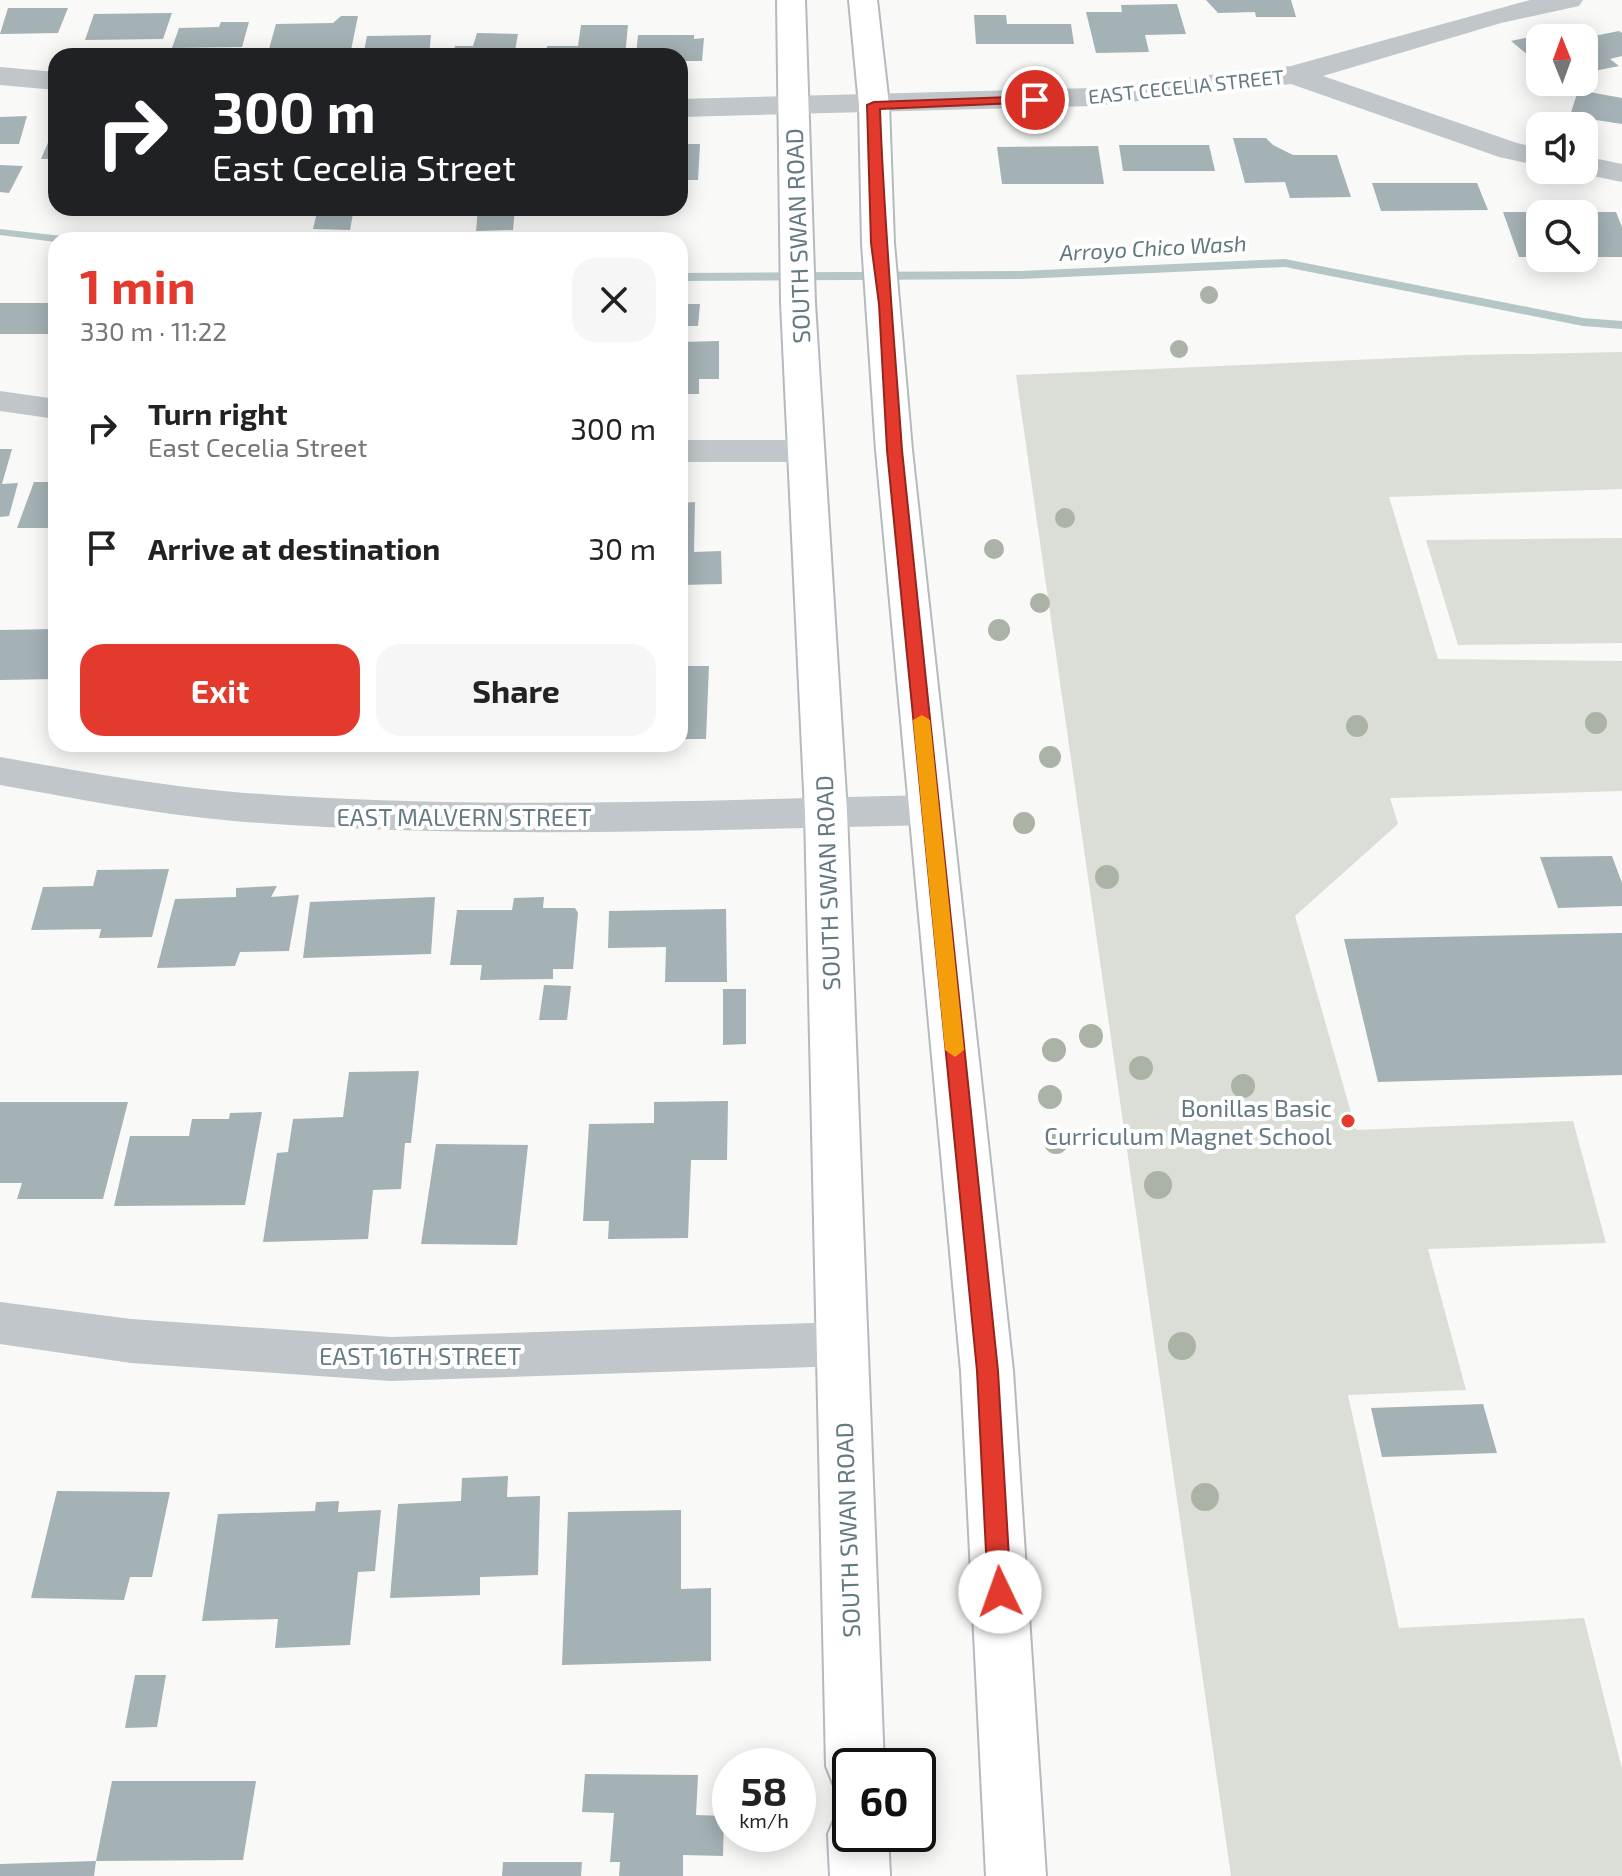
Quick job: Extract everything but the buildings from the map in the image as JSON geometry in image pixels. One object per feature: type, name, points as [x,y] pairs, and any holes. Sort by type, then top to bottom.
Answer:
[{"type":"main road","name":"SOUTH SWAN ROAD","points":[[791,0],[798,303],[826,812],[854,1748]]},
{"type":"main road","points":[[863,0],[874,105],[878,243],[894,450],[987,1371],[1016,1876]]},
{"type":"main road","points":[[859,1852],[860,1876]]},
{"type":"street","name":"EAST CECELIA STREET","points":[[688,108],[1094,97],[1293,75],[1495,16],[1569,0]]},
{"type":"street","points":[[1293,75],[1526,154]]},
{"type":"street","points":[[0,76],[48,80]]},
{"type":"street","points":[[1598,168],[1622,173]]},
{"type":"street","points":[[0,401],[48,408]]},
{"type":"street","points":[[688,451],[807,451]]},
{"type":"street","name":"EAST MALVERN STREET","points":[[0,771],[63,785],[160,799],[309,814],[480,819],[931,810]]},
{"type":"street","name":"EAST 16TH STREET","points":[[0,1323],[131,1341],[391,1359],[841,1344]]},
{"type":"shaded area","name":"Bonillas Basic Curriculum Magnet School","points":[[1622,352],[1622,489],[1389,497],[1438,659],[1622,661],[1622,791],[1390,798],[1398,824],[1295,916],[1356,1130],[1573,1121],[1606,1243],[1428,1249],[1466,1390],[1348,1395],[1399,1628],[1584,1618],[1622,1769],[1622,1876],[1231,1876],[1016,375],[1467,355]]},
{"type":"shaded area","points":[[1622,538],[1622,643],[1458,645],[1426,540]]},
{"type":"waterway","name":"Arroyo Chico Wash","points":[[0,232],[48,237]]},
{"type":"waterway","name":"Arroyo Chico Wash","points":[[688,277],[1021,275],[1285,263],[1583,322],[1622,325]]},
{"type":"slow traffic","points":[[922,720],[955,1050]]},
{"type":"place","name":"Bonillas Basic Curriculum Magnet School","points":[[1348,1121]]},
{"type":"route","points":[[1000,1592],[987,1371],[894,450],[878,243],[874,105],[1035,100]]}]
